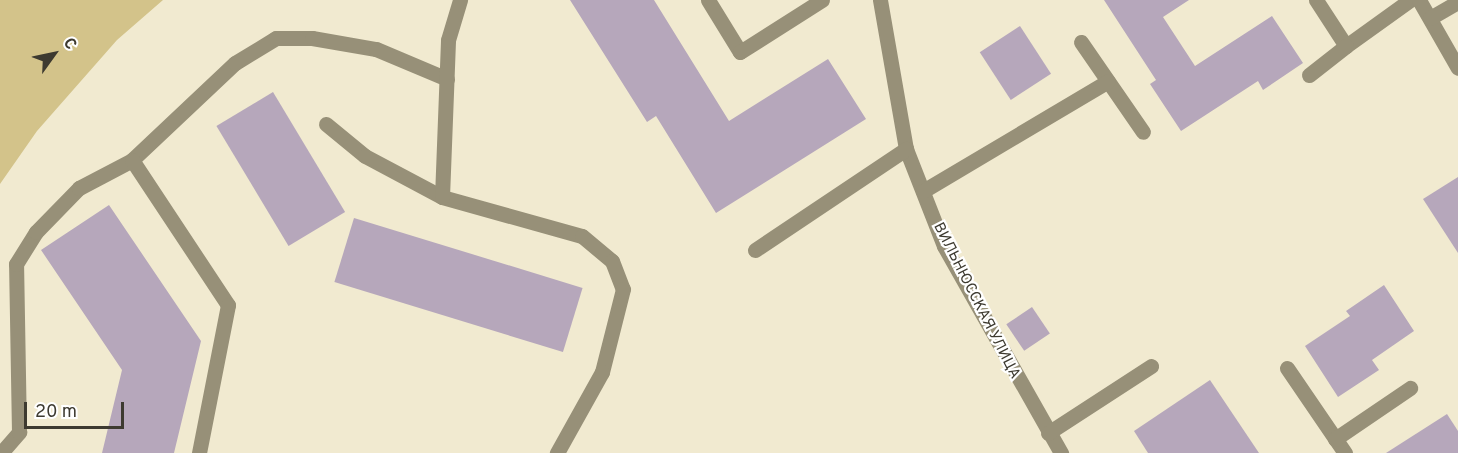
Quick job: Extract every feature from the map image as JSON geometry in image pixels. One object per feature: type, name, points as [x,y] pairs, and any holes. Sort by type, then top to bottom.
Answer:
[{"type":"street","points":[[442,197],[448,40],[460,0]]},
{"type":"street","points":[[708,0],[740,52],[822,0]]},
{"type":"street","name":"ВИЛЬНЮССКАЯ УЛИЦА","points":[[880,0],[906,149],[944,246],[1061,453]]},
{"type":"street","points":[[1316,0],[1346,46]]},
{"type":"street","points":[[1309,75],[1410,0]]},
{"type":"street","points":[[1419,0],[1458,68]]},
{"type":"street","points":[[1430,18],[1458,2]]},
{"type":"street","points":[[1,453],[19,432],[15,264],[36,232],[80,188],[132,160],[235,63],[276,38],[312,38],[376,49],[447,80]]},
{"type":"street","points":[[1081,42],[1143,132]]},
{"type":"street","points":[[923,191],[1108,81]]},
{"type":"street","points":[[326,124],[365,156],[442,197],[582,236],[612,261],[623,289],[602,372],[557,453]]},
{"type":"street","points":[[755,250],[906,149]]},
{"type":"street","points":[[132,160],[228,305],[199,453]]},
{"type":"street","points":[[1048,433],[1151,366]]},
{"type":"street","points":[[1287,368],[1345,453]]},
{"type":"street","points":[[1335,439],[1410,388]]},
{"type":"shaded area","points":[[0,0],[163,0],[117,40],[37,131],[0,184]]},
{"type":"building","points":[[570,0],[654,0],[729,121],[828,59],[866,119],[716,213],[656,116],[647,122]]},
{"type":"building","points":[[1104,0],[1189,0],[1163,17],[1195,66],[1272,16],[1303,63],[1263,90],[1258,81],[1181,131],[1150,84],[1156,80]]},
{"type":"building","points":[[1020,26],[1051,74],[1011,100],[980,52]]},
{"type":"building","points":[[273,92],[345,212],[289,246],[216,126]]},
{"type":"building","points":[[1458,177],[1458,253],[1423,199]]},
{"type":"building","points":[[109,205],[201,341],[174,453],[102,453],[122,370],[41,250]]},
{"type":"building","points":[[354,218],[583,288],[563,352],[334,282]]},
{"type":"building","points":[[1384,285],[1414,331],[1372,360],[1379,370],[1338,397],[1305,346],[1350,316],[1346,311]]},
{"type":"building","points":[[1032,307],[1050,334],[1024,351],[1006,324]]},
{"type":"building","points":[[1210,380],[1259,453],[1148,453],[1134,431]]},
{"type":"building","points":[[1447,414],[1458,431],[1458,453],[1386,453]]}]
